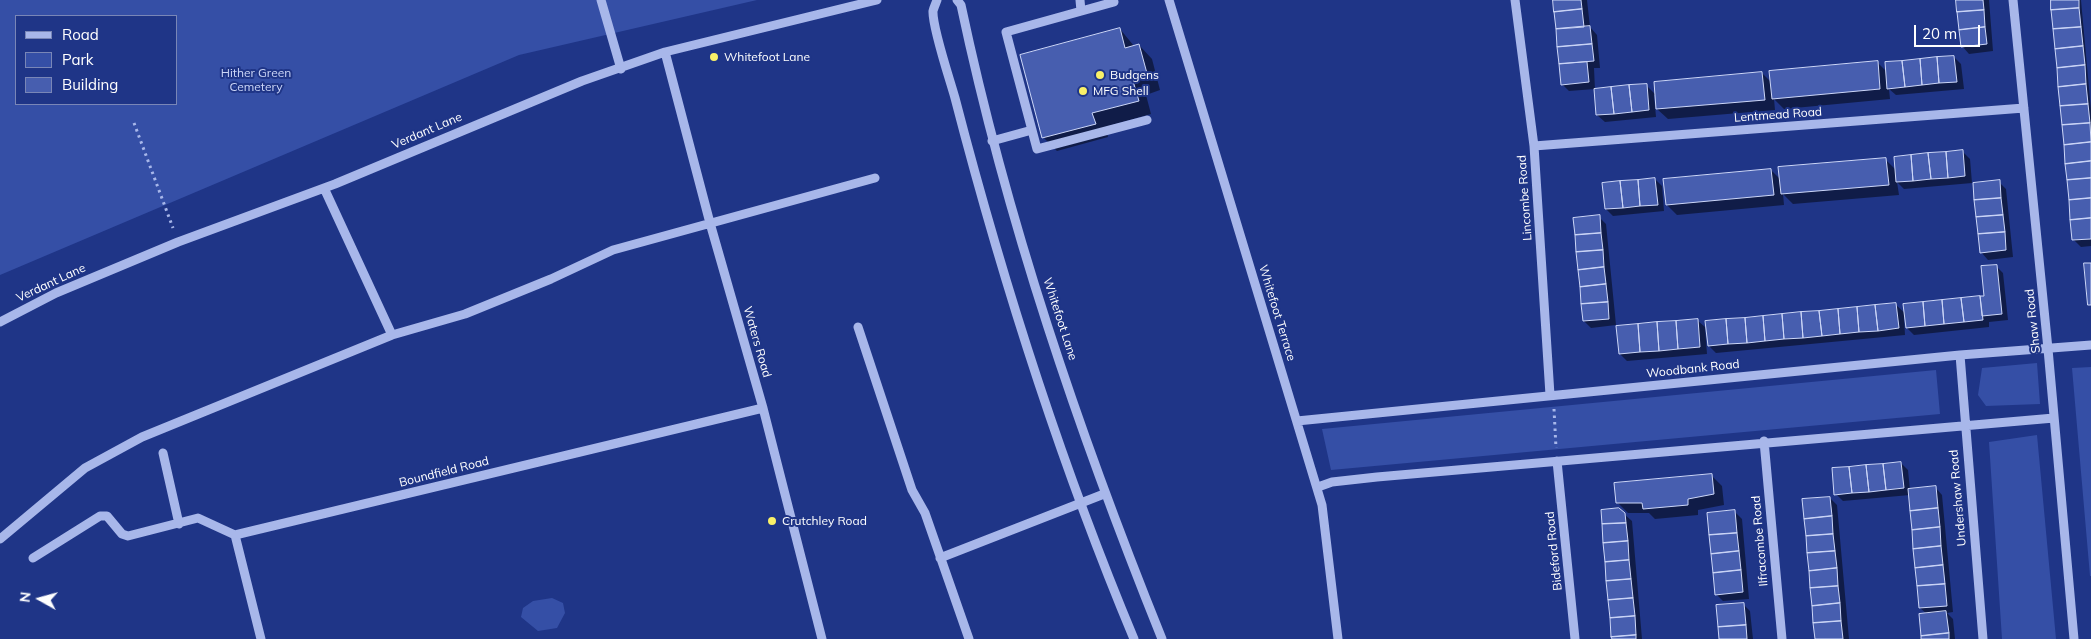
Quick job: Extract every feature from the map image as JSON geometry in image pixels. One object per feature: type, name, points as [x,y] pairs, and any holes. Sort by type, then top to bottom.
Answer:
[{"type":"street","points":[[600,0],[621,69]]},
{"type":"street","name":"Verdant Lane","points":[[0,322],[56,293],[178,242],[324,188],[555,92],[665,52],[877,0]]},
{"type":"street","points":[[937,0],[933,10],[935,20],[969,150],[1010,290],[1082,503],[1134,639]]},
{"type":"street","name":"Whitefoot Lane","points":[[957,0],[961,4],[992,141],[1019,237],[1104,494],[1162,639]]},
{"type":"street","points":[[1080,0],[1081,11]]},
{"type":"street","name":"Whitefoot Terrace","points":[[1169,0],[1318,487],[1322,505],[1338,639]]},
{"type":"street","name":"Lincombe Road","points":[[1515,0],[1534,146],[1552,395]]},
{"type":"street","name":"Shaw Road","points":[[2013,0],[2048,349],[2074,639]]},
{"type":"street","points":[[1114,2],[1006,32],[1032,130],[1038,149],[1147,120]]},
{"type":"street","name":"Waters Road","points":[[665,52],[710,223],[763,408],[822,639]]},
{"type":"street","name":"Lentmead Road","points":[[1534,146],[2024,108]]},
{"type":"street","points":[[992,141],[1032,130]]},
{"type":"street","points":[[0,539],[85,468],[134,442],[392,335],[465,314],[551,279],[613,250],[875,178]]},
{"type":"street","points":[[324,188],[392,335]]},
{"type":"street","points":[[858,327],[912,490],[925,512],[969,639]]},
{"type":"street","name":"Woodbank Road","points":[[1298,420],[2091,345]]},
{"type":"street","name":"Undershaw Road","points":[[1960,356],[1982,639]]},
{"type":"street","name":"Boundfield Road","points":[[235,535],[763,408]]},
{"type":"street","points":[[1318,487],[1341,481],[1764,442],[2054,418]]},
{"type":"street","name":"Ilfracombe Road","points":[[1764,442],[1782,639]]},
{"type":"street","points":[[163,453],[179,524]]},
{"type":"street","name":"Bideford Road","points":[[1557,461],[1575,639]]},
{"type":"street","points":[[940,558],[1104,494]]},
{"type":"street","points":[[33,558],[100,516],[107,516],[122,534],[128,536],[198,518],[235,535],[261,639]]},
{"type":"path","points":[[134,123],[178,242]]},
{"type":"path","points":[[1552,395],[1557,461]]},
{"type":"green space","name":"Hither Green Cemetery","points":[[0,0],[757,0],[519,55],[0,275]]},
{"type":"green space","points":[[2037,363],[2040,404],[1986,406],[1978,395],[1982,368]]},
{"type":"green space","points":[[2091,367],[2091,576],[2090,576],[2072,368]]},
{"type":"green space","points":[[1936,370],[1940,414],[1331,470],[1322,429]]},
{"type":"green space","points":[[2037,435],[2056,639],[2002,639],[1989,442]]},
{"type":"green space","points":[[552,598],[563,603],[565,613],[557,628],[538,631],[521,617],[523,608],[533,601]]},
{"type":"building","points":[[1553,0],[1581,0],[1582,9],[1554,12]]},
{"type":"building","points":[[1956,0],[1983,0],[1984,10],[1957,12]]},
{"type":"building","points":[[2051,0],[2079,0],[2079,8],[2051,10]]},
{"type":"building","points":[[2079,8],[2081,27],[2053,29],[2051,10]]},
{"type":"building","points":[[1582,9],[1584,27],[1556,29],[1554,12]]},
{"type":"building","points":[[1984,10],[1985,27],[1959,30],[1957,12]]},
{"type":"building","points":[[1590,26],[1592,44],[1557,47],[1556,29]]},
{"type":"building","points":[[1985,27],[1987,44],[1961,47],[1959,30]]},
{"type":"building","points":[[2081,27],[2083,46],[2055,49],[2053,29]]},
{"type":"building","name":"MFG Shell","points":[[1120,28],[1125,48],[1139,44],[1148,77],[1133,81],[1139,101],[1092,113],[1096,124],[1042,138],[1020,55]]},
{"type":"building","points":[[1592,44],[1594,61],[1559,64],[1557,47]]},
{"type":"building","points":[[2083,46],[2085,65],[2057,68],[2055,49]]},
{"type":"building","points":[[1954,56],[1957,82],[1939,83],[1937,57]]},
{"type":"building","points":[[1937,57],[1939,83],[1922,85],[1920,59]]},
{"type":"building","points":[[1920,59],[1922,85],[1905,87],[1902,61]]},
{"type":"building","points":[[1878,61],[1880,89],[1772,99],[1769,71]]},
{"type":"building","points":[[1902,61],[1905,87],[1887,89],[1885,62]]},
{"type":"building","points":[[1587,62],[1589,82],[1561,85],[1559,64]]},
{"type":"building","points":[[2085,65],[2086,84],[2058,87],[2057,68]]},
{"type":"building","points":[[1762,72],[1765,100],[1656,109],[1654,82]]},
{"type":"building","points":[[1647,84],[1649,110],[1632,112],[1629,85]]},
{"type":"building","points":[[2086,84],[2088,104],[2060,106],[2058,87]]},
{"type":"building","points":[[1629,85],[1632,112],[1614,114],[1611,87]]},
{"type":"building","points":[[1611,87],[1614,114],[1596,115],[1594,89]]},
{"type":"building","points":[[2088,104],[2090,123],[2062,125],[2060,106]]},
{"type":"building","points":[[2090,123],[2091,142],[2064,145],[2062,125]]},
{"type":"building","points":[[2091,142],[2091,161],[2065,164],[2064,145]]},
{"type":"building","points":[[1963,150],[1965,176],[1948,178],[1946,152]]},
{"type":"building","points":[[1946,152],[1948,178],[1931,179],[1928,153]]},
{"type":"building","points":[[1928,153],[1931,179],[1913,181],[1911,155]]},
{"type":"building","points":[[1911,155],[1913,181],[1896,182],[1894,157]]},
{"type":"building","points":[[1886,158],[1889,185],[1781,194],[1778,167]]},
{"type":"building","points":[[2091,161],[2091,178],[2067,180],[2065,164]]},
{"type":"building","points":[[1771,169],[1774,195],[1666,205],[1663,179]]},
{"type":"building","points":[[1655,178],[1658,205],[1640,206],[1638,180]]},
{"type":"building","points":[[2091,178],[2091,198],[2069,200],[2067,180]]},
{"type":"building","points":[[1638,180],[1640,206],[1623,208],[1620,181]]},
{"type":"building","points":[[2000,180],[2001,198],[1974,200],[1973,183]]},
{"type":"building","points":[[1620,181],[1623,208],[1605,209],[1602,183]]},
{"type":"building","points":[[2001,198],[2003,215],[1976,217],[1974,200]]},
{"type":"building","points":[[2091,198],[2091,218],[2070,220],[2069,200]]},
{"type":"building","points":[[1600,215],[1601,233],[1575,235],[1573,218]]},
{"type":"building","points":[[2003,215],[2005,232],[1978,234],[1976,217]]},
{"type":"building","points":[[2091,218],[2091,239],[2072,240],[2070,220]]},
{"type":"building","points":[[2005,232],[2006,250],[1980,253],[1978,234]]},
{"type":"building","points":[[1601,233],[1603,250],[1576,252],[1575,235]]},
{"type":"building","points":[[1603,250],[1604,267],[1578,270],[1576,252]]},
{"type":"building","points":[[2084,263],[2091,263],[2091,305],[2088,305]]},
{"type":"building","points":[[1997,265],[2002,314],[1982,316],[1980,296],[1984,296],[1981,266]]},
{"type":"building","points":[[1604,267],[1606,284],[1580,287],[1578,270]]},
{"type":"building","points":[[1606,284],[1608,302],[1581,304],[1580,287]]},
{"type":"building","points":[[1980,296],[1983,320],[1964,322],[1961,298]]},
{"type":"building","points":[[1961,298],[1964,322],[1944,324],[1942,300]]},
{"type":"building","points":[[1942,300],[1944,324],[1925,326],[1923,302]]},
{"type":"building","points":[[1608,302],[1609,319],[1583,321],[1581,304]]},
{"type":"building","points":[[1923,302],[1925,326],[1906,328],[1903,304]]},
{"type":"building","points":[[1896,303],[1899,328],[1878,331],[1875,305]]},
{"type":"building","points":[[1875,305],[1878,331],[1859,332],[1857,307]]},
{"type":"building","points":[[1857,307],[1859,332],[1840,334],[1838,309]]},
{"type":"building","points":[[1838,309],[1840,334],[1822,336],[1819,311]]},
{"type":"building","points":[[1819,311],[1822,336],[1803,338],[1801,312]]},
{"type":"building","points":[[1801,312],[1803,338],[1784,339],[1782,314]]},
{"type":"building","points":[[1782,314],[1784,339],[1765,341],[1763,316]]},
{"type":"building","points":[[1763,316],[1765,341],[1747,343],[1745,318]]},
{"type":"building","points":[[1745,318],[1747,343],[1728,344],[1726,319]]},
{"type":"building","points":[[1698,319],[1700,347],[1678,349],[1676,321]]},
{"type":"building","points":[[1726,319],[1728,344],[1708,346],[1705,321]]},
{"type":"building","points":[[1676,321],[1678,349],[1659,351],[1657,322]]},
{"type":"building","points":[[1657,322],[1659,351],[1640,352],[1638,324]]},
{"type":"building","points":[[1638,324],[1640,352],[1619,354],[1616,326]]},
{"type":"building","points":[[1901,462],[1904,488],[1886,490],[1883,464]]},
{"type":"building","points":[[1883,464],[1886,490],[1869,492],[1866,465]]},
{"type":"building","points":[[1866,465],[1869,492],[1852,493],[1849,467]]},
{"type":"building","points":[[1849,467],[1852,493],[1834,495],[1832,468]]},
{"type":"building","points":[[1712,474],[1714,494],[1688,499],[1688,505],[1643,509],[1642,503],[1616,503],[1614,483]]},
{"type":"building","points":[[1936,486],[1938,508],[1910,511],[1908,489]]},
{"type":"building","points":[[1830,497],[1832,516],[1804,519],[1802,499]]},
{"type":"building","points":[[1619,508],[1625,513],[1626,523],[1602,524],[1601,510]]},
{"type":"building","points":[[1938,508],[1940,527],[1912,530],[1910,511]]},
{"type":"building","points":[[1735,510],[1737,533],[1709,535],[1707,513]]},
{"type":"building","points":[[1832,516],[1833,534],[1806,536],[1804,519]]},
{"type":"building","points":[[1626,523],[1628,541],[1603,543],[1602,524]]},
{"type":"building","points":[[1940,527],[1941,546],[1913,549],[1912,530]]},
{"type":"building","points":[[1737,533],[1739,551],[1711,554],[1709,535]]},
{"type":"building","points":[[1833,534],[1835,551],[1807,553],[1806,536]]},
{"type":"building","points":[[1628,541],[1629,560],[1605,562],[1603,543]]},
{"type":"building","points":[[1941,546],[1943,565],[1915,568],[1913,549]]},
{"type":"building","points":[[1739,551],[1741,570],[1713,573],[1711,554]]},
{"type":"building","points":[[1835,551],[1837,568],[1809,571],[1807,553]]},
{"type":"building","points":[[1629,560],[1631,579],[1606,581],[1605,562]]},
{"type":"building","points":[[1943,565],[1945,584],[1917,586],[1915,568]]},
{"type":"building","points":[[1837,568],[1838,586],[1810,588],[1809,571]]},
{"type":"building","points":[[1741,570],[1743,592],[1715,595],[1713,573]]},
{"type":"building","points":[[1631,579],[1633,598],[1608,600],[1606,581]]},
{"type":"building","points":[[1945,584],[1947,606],[1919,608],[1917,586]]},
{"type":"building","points":[[1838,586],[1840,603],[1812,606],[1810,588]]},
{"type":"building","points":[[1633,598],[1635,616],[1610,618],[1608,600]]},
{"type":"building","points":[[1744,603],[1746,625],[1718,627],[1716,605]]},
{"type":"building","points":[[1840,603],[1841,621],[1813,623],[1812,606]]},
{"type":"building","points":[[1946,611],[1949,633],[1921,636],[1919,614]]},
{"type":"building","points":[[1635,616],[1636,635],[1611,637],[1610,618]]},
{"type":"building","points":[[1841,621],[1843,639],[1815,639],[1813,623]]},
{"type":"building","points":[[1746,625],[1747,639],[1719,639],[1718,627]]},
{"type":"building","points":[[1949,633],[1949,639],[1921,639],[1921,636]]},
{"type":"building","points":[[1636,635],[1636,639],[1612,639],[1611,637]]},
{"type":"place","name":"Whitefoot Lane","points":[[714,57]]},
{"type":"place","name":"Budgens","points":[[1100,75]]},
{"type":"place","name":"MFG Shell","points":[[1083,91]]},
{"type":"place","name":"Crutchley Road","points":[[772,521]]}]
